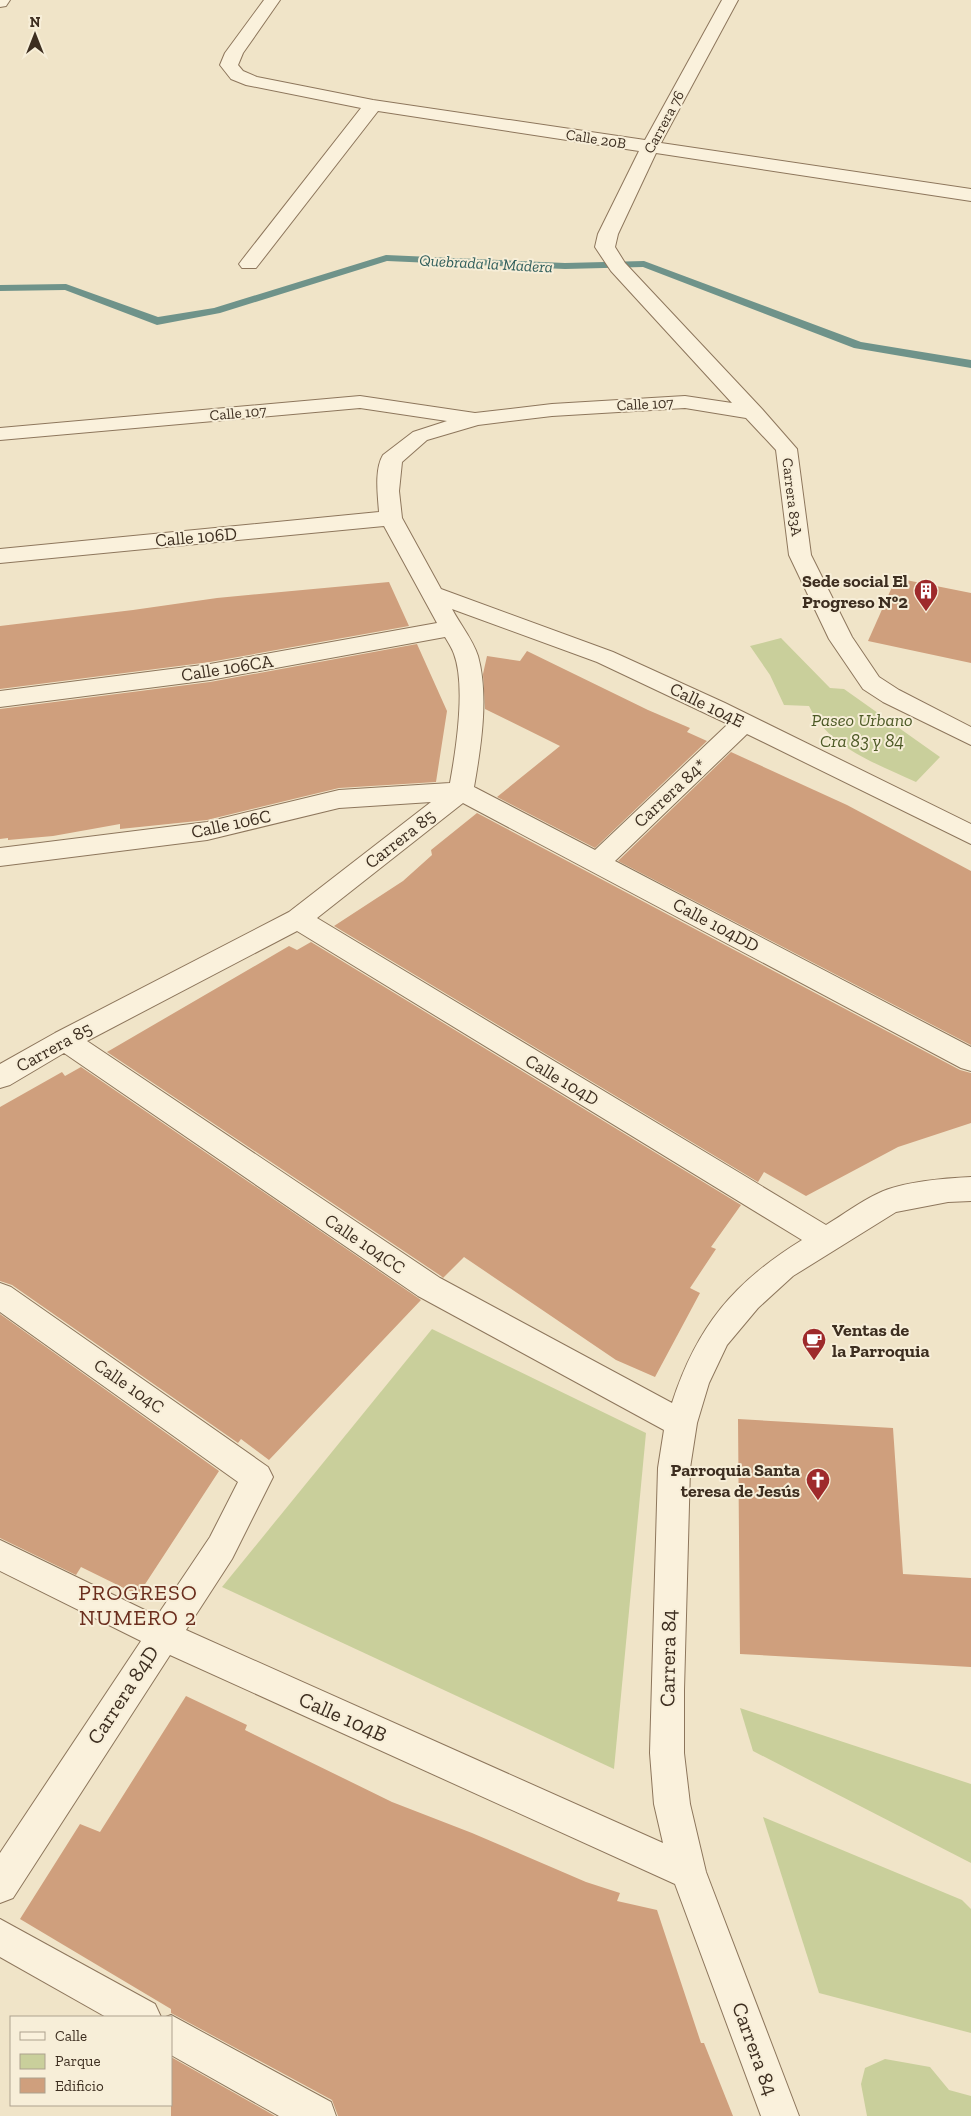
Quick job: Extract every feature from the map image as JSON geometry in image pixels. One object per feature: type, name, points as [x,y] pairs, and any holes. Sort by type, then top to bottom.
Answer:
[{"type":"street","name":"Calle 20B","points":[[272,0],[234,53],[229,65],[237,75],[252,81],[373,105],[971,195]]},
{"type":"street","name":"Carrera 76","points":[[605,247],[608,234],[650,147],[730,0]]},
{"type":"street","points":[[249,264],[373,105]]},
{"type":"street","name":"Carrera 83A","points":[[605,247],[618,267],[755,413],[786,449],[800,555],[841,639],[871,683],[891,696],[971,737]]},
{"type":"street","name":"Calle 107","points":[[0,434],[360,402],[476,419]]},
{"type":"street","name":"Calle 107","points":[[391,518],[388,491],[391,460],[420,436],[476,419],[552,410],[684,402],[755,413]]},
{"type":"street","points":[[391,518],[466,655],[470,686],[469,744],[461,791]]},
{"type":"street","name":"Calle 106D","points":[[0,556],[391,518]]},
{"type":"street","name":"Calle 104E","points":[[434,594],[605,657],[744,723],[971,836]]},
{"type":"street","name":"Calle 106CA","points":[[0,699],[210,672],[452,628]]},
{"type":"street","name":"Carrera 84*","points":[[597,862],[744,723]]},
{"type":"street","name":"Calle 106C","points":[[0,857],[207,831],[339,799],[461,791]]},
{"type":"street","name":"Calle 104DD","points":[[461,791],[971,1060]]},
{"type":"street","name":"Carrera 85","points":[[0,1077],[65,1040],[298,919],[461,791]]},
{"type":"street","name":"Calle 104D","points":[[298,919],[826,1240]]},
{"type":"street","name":"Calle 104CC","points":[[65,1040],[429,1287],[681,1423]]},
{"type":"street","points":[[826,1240],[889,1201],[948,1190],[971,1189]]},
{"type":"street","name":"Carrera 84","points":[[780,2116],[688,1872],[672,1804],[666,1724],[674,1468],[681,1423],[694,1383],[716,1336],[747,1299],[783,1267],[826,1240]]},
{"type":"street","name":"Calle 104C","points":[[0,1296],[257,1476]]},
{"type":"street","name":"Carrera 84D","points":[[0,1885],[221,1548],[257,1476]]},
{"type":"street","name":"Calle 104B","points":[[0,1555],[162,1636],[688,1872]]},
{"type":"street","points":[[0,1937],[140,2016]]},
{"type":"street","points":[[172,2035],[317,2116]]},
{"type":"green space","name":"Paseo Urbano Cra 83 y 84","points":[[781,638],[830,688],[844,689],[940,757],[916,782],[855,753],[828,733],[817,720],[809,706],[784,705],[770,675],[750,646]]},
{"type":"green space","points":[[432,1329],[646,1433],[614,1769],[222,1587]]},
{"type":"green space","points":[[740,1708],[971,1784],[971,1863],[753,1751]]},
{"type":"green space","points":[[763,1817],[962,1900],[971,1909],[971,2033],[819,1993]]},
{"type":"green space","points":[[885,2059],[930,2067],[949,2090],[971,2096],[971,2116],[867,2116],[861,2084],[865,2068]]},
{"type":"building","name":"Sede social El Progreso N°2","points":[[896,578],[971,593],[971,663],[868,641]]},
{"type":"building","points":[[389,582],[409,626],[210,662],[0,689],[0,626],[217,598]]},
{"type":"building","points":[[417,644],[447,711],[436,782],[339,788],[207,820],[120,829],[120,824],[53,836],[0,839],[0,709],[210,682]]},
{"type":"building","points":[[527,651],[648,710],[690,728],[687,732],[707,741],[595,848],[497,797],[560,746],[485,709],[483,674],[487,656],[520,661]]},
{"type":"building","points":[[731,752],[847,805],[971,871],[971,1045],[618,861]]},
{"type":"building","points":[[477,813],[960,1070],[971,1073],[971,1123],[898,1147],[806,1196],[764,1172],[758,1182],[334,926],[403,881],[432,855],[431,850]]},
{"type":"building","points":[[311,942],[741,1205],[711,1247],[716,1249],[690,1288],[700,1293],[655,1377],[616,1360],[464,1257],[443,1278],[107,1052],[289,946],[297,950]]},
{"type":"building","points":[[81,1067],[421,1300],[269,1460],[241,1439],[238,1443],[12,1285],[0,1281],[0,1107],[62,1072],[65,1076]]},
{"type":"building","points":[[0,1314],[219,1471],[138,1595],[81,1567],[76,1575],[0,1538]]},
{"type":"building","name":"Parroquia Santa teresa de Jesús","points":[[738,1419],[893,1428],[903,1574],[971,1578],[971,1667],[740,1654]]},
{"type":"building","points":[[186,1696],[247,1725],[245,1730],[392,1802],[472,1833],[586,1882],[620,1893],[617,1901],[657,1910],[701,2043],[704,2043],[733,2116],[338,2116],[332,2100],[171,2013],[171,2009],[20,1919],[80,1824],[100,1832]]},
{"type":"building","points":[[172,2058],[275,2116],[171,2116]]},
{"type":"waterway","name":"Quebrada la Madera","points":[[0,288],[66,287],[157,321],[216,311],[386,258],[565,266],[644,264],[858,345],[971,364]]},
{"type":"place","name":"Sede social El Progreso N°2","points":[[926,612]]},
{"type":"place","name":"Ventas de la Parroquia","points":[[814,1361]]},
{"type":"place","name":"Parroquia Santa teresa de Jesús","points":[[818,1501]]},
{"type":"district","name":"PROGRESO NUMERO 2","points":[[138,1604]]}]
